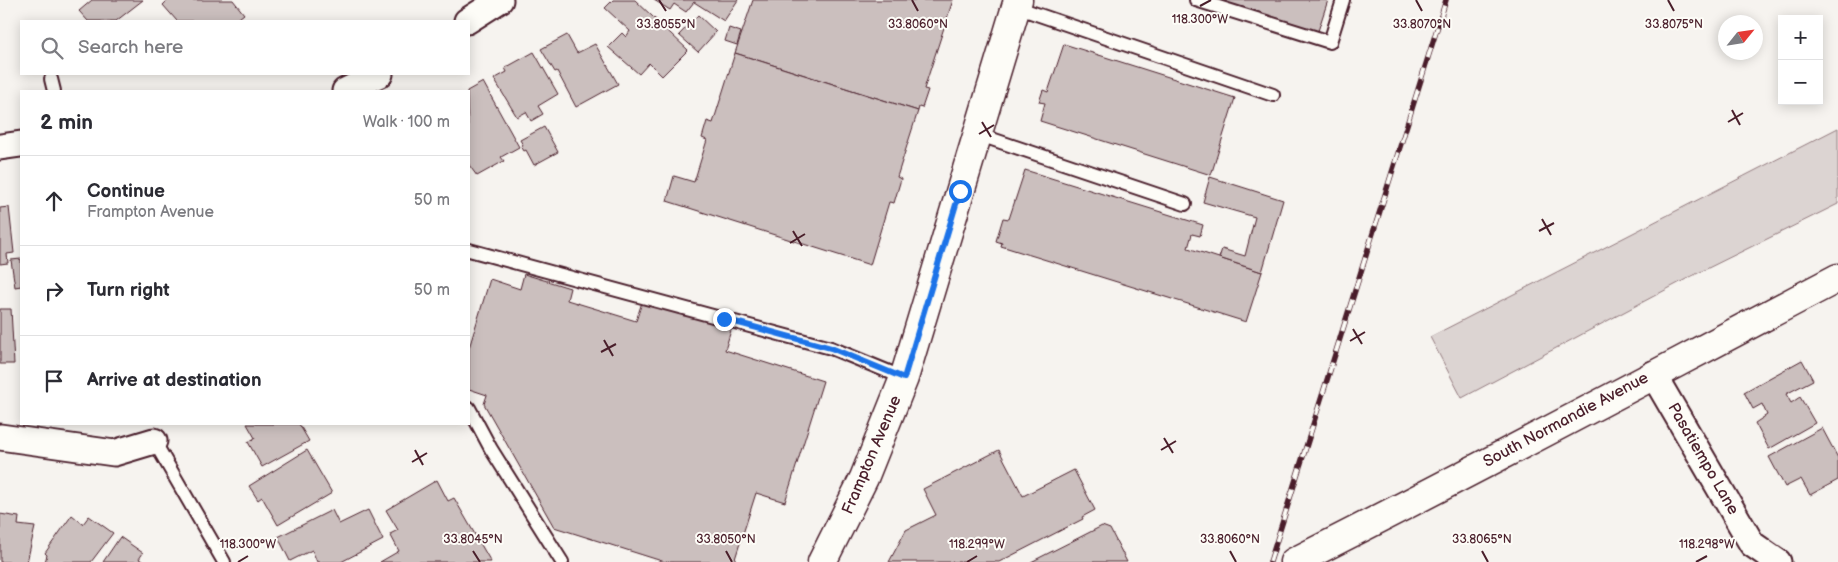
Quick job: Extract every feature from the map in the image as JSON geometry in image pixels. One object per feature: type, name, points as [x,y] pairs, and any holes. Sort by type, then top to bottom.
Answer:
[{"type":"street","points":[[469,20],[500,0]]},
{"type":"street","name":"Frampton Avenue","points":[[822,562],[864,478],[904,378],[1017,4]]},
{"type":"street","points":[[347,90],[378,75]]},
{"type":"street","points":[[0,147],[20,144]]},
{"type":"street","name":"South Normandie Avenue","points":[[1310,558],[1653,374],[1838,278]]},
{"type":"street","name":"Pasatiempo Lane","points":[[1653,374],[1752,544],[1778,562]]},
{"type":"street","points":[[0,437],[114,453],[154,442]]},
{"type":"lane","points":[[1196,0],[1330,42],[1343,0]]},
{"type":"lane","points":[[1017,4],[1273,95]]},
{"type":"lane","points":[[978,134],[1186,204]]},
{"type":"lane","points":[[470,250],[831,348],[904,378]]},
{"type":"lane","points":[[470,410],[491,449],[562,562]]},
{"type":"lane","points":[[154,442],[224,562]]},
{"type":"shaded area","points":[[1838,128],[1838,204],[1688,278],[1462,398],[1430,337]]},
{"type":"building","points":[[92,0],[143,0],[117,20],[87,20],[79,11]]},
{"type":"building","points":[[168,0],[233,0],[244,14],[236,20],[176,20],[163,5]]},
{"type":"building","points":[[613,0],[635,0],[688,50],[662,76],[649,63],[639,74],[608,47],[622,33],[626,37],[630,31],[605,8]]},
{"type":"building","points":[[654,0],[738,0],[724,21],[694,2],[686,12],[674,4],[670,10]]},
{"type":"building","points":[[753,0],[953,0],[924,89],[928,90],[922,108],[919,107],[918,111],[735,53]]},
{"type":"building","points":[[1219,0],[1328,0],[1318,31]]},
{"type":"building","points":[[698,15],[716,32],[698,52],[679,35]]},
{"type":"building","points":[[729,28],[741,32],[737,45],[725,41]]},
{"type":"building","points":[[567,35],[577,53],[595,44],[618,84],[576,107],[557,71],[555,72],[541,49]]},
{"type":"building","points":[[1064,44],[1235,98],[1211,175],[1040,121],[1045,103],[1039,102],[1043,90],[1048,92]]},
{"type":"building","points":[[534,52],[558,94],[538,106],[543,114],[531,121],[526,112],[517,117],[494,79],[507,72],[505,68]]},
{"type":"building","points":[[735,53],[918,111],[897,177],[901,179],[894,203],[889,202],[870,265],[667,201],[674,176],[694,182],[707,140],[702,138],[707,121],[713,123]]},
{"type":"building","points":[[483,82],[519,147],[501,157],[504,161],[477,176],[470,166],[469,90]]},
{"type":"building","points":[[544,127],[558,152],[534,165],[526,150],[524,151],[521,146],[523,145],[520,140]]},
{"type":"building","points":[[1025,170],[1203,225],[1200,236],[1192,234],[1188,248],[1262,272],[1246,322],[1001,246],[1002,243],[996,241],[1003,218],[1009,219]]},
{"type":"building","points":[[1210,177],[1283,200],[1262,272],[1219,258],[1222,249],[1245,256],[1255,217],[1203,202]]},
{"type":"building","points":[[9,207],[14,253],[7,254],[8,263],[0,264],[0,208]]},
{"type":"building","points":[[20,259],[20,286],[15,287],[11,260]]},
{"type":"building","points":[[524,274],[570,288],[567,300],[636,321],[643,299],[732,327],[725,350],[823,381],[785,502],[756,493],[734,562],[665,562],[554,527],[484,404],[487,395],[470,389],[470,345],[490,279],[520,289]]},
{"type":"building","points":[[0,309],[11,309],[14,364],[0,364]]},
{"type":"building","points":[[1802,360],[1813,380],[1786,394],[1791,403],[1800,397],[1815,423],[1769,449],[1755,423],[1767,415],[1762,404],[1753,409],[1744,392]]},
{"type":"building","points":[[248,425],[300,425],[309,441],[262,467],[248,442],[255,438]]},
{"type":"building","points":[[1822,428],[1838,458],[1838,480],[1810,495],[1801,479],[1785,487],[1769,457]]},
{"type":"building","points":[[307,450],[332,493],[278,525],[262,497],[258,500],[249,486]]},
{"type":"building","points":[[999,450],[1023,496],[1074,470],[1095,510],[1082,517],[1083,519],[999,562],[889,562],[906,530],[936,515],[923,489]]},
{"type":"building","points":[[437,480],[448,501],[454,498],[491,562],[380,562],[399,551],[390,534],[398,530],[386,510]]},
{"type":"building","points":[[332,510],[339,524],[368,510],[383,540],[341,562],[317,562],[312,550],[290,561],[278,537]]},
{"type":"building","points":[[0,514],[19,517],[18,525],[35,527],[27,562],[0,562]]},
{"type":"building","points":[[72,515],[83,524],[89,516],[113,533],[91,562],[45,562],[47,555],[45,553]]},
{"type":"building","points":[[1102,526],[1110,529],[1127,562],[1031,562]]},
{"type":"building","points":[[120,537],[143,553],[139,559],[144,562],[103,562]]},
{"type":"railway","points":[[1270,562],[1446,0]]},
{"type":"route","points":[[724,319],[831,348],[904,378],[960,191]]}]
